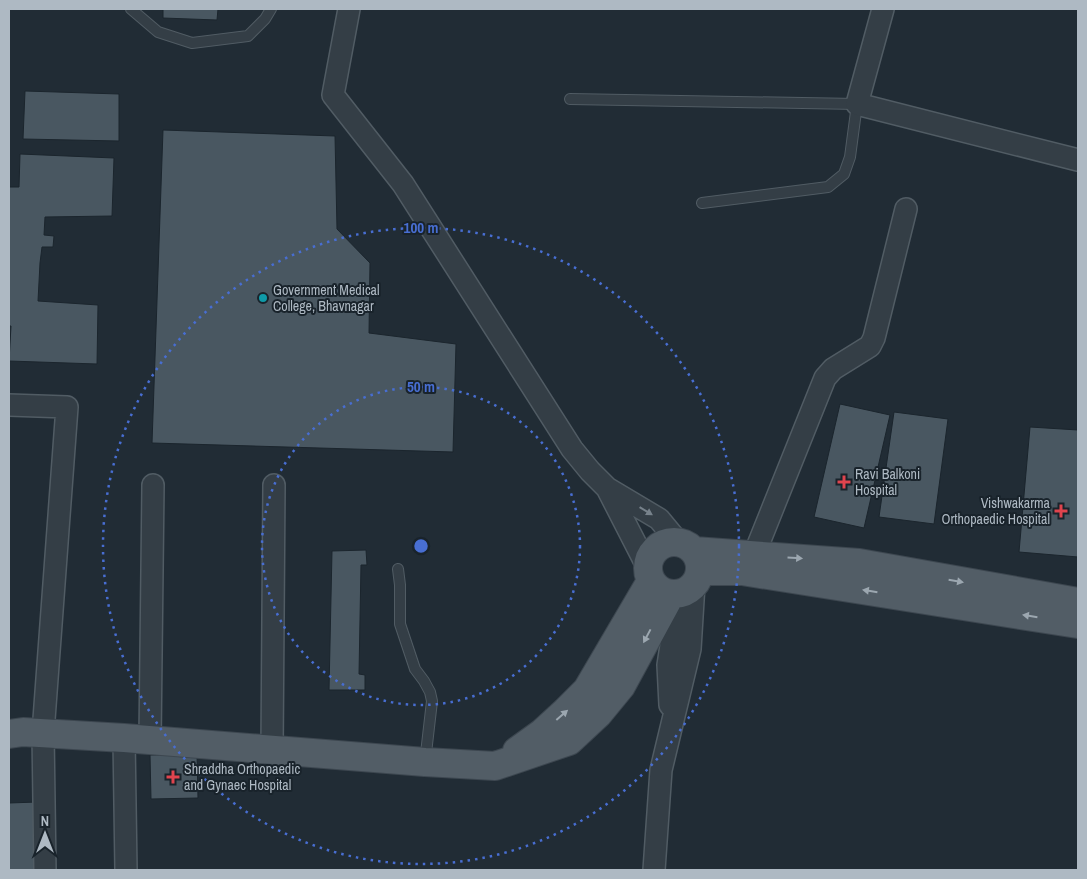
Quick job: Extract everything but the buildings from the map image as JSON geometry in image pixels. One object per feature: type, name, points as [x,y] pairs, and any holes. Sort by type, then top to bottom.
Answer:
[{"type":"main road","points":[[677,573],[754,555],[858,563],[1078,602]]},
{"type":"main road","points":[[677,573],[742,571],[1078,624]]},
{"type":"main road","points":[[9,734],[22,732],[137,739],[496,766],[569,741],[598,714],[621,686],[677,573]]},
{"type":"street","points":[[349,9],[333,95],[403,184],[572,449],[590,472],[607,488],[677,573]]},
{"type":"street","points":[[883,9],[856,104],[1078,160]]},
{"type":"street","points":[[754,555],[825,378],[832,369],[870,346],[874,338],[906,209]]},
{"type":"street","points":[[9,405],[67,407],[43,733],[45,870]]},
{"type":"street","points":[[126,870],[137,739],[153,484]]},
{"type":"street","points":[[272,750],[274,484]]},
{"type":"street","points":[[607,488],[659,519],[677,573],[690,649],[661,770],[654,870]]},
{"type":"lane","points":[[131,9],[158,32],[192,43],[248,36],[265,19],[271,9]]},
{"type":"lane","points":[[570,99],[856,104],[850,157],[844,174],[828,187],[702,202]]},
{"type":"lane","points":[[398,569],[400,624],[414,669],[424,681],[432,701],[425,762]]},
{"type":"place","name":"Government Medical College, Bhavnagar","points":[[263,298]]},
{"type":"place","name":"Ravi Balkoni Hospital","points":[[844,482]]},
{"type":"place","name":"Vishwakarma Orthopaedic Hospital","points":[[1061,511]]},
{"type":"place","name":"Shraddha Orthopaedic and Gynaec Hospital","points":[[173,777]]}]
